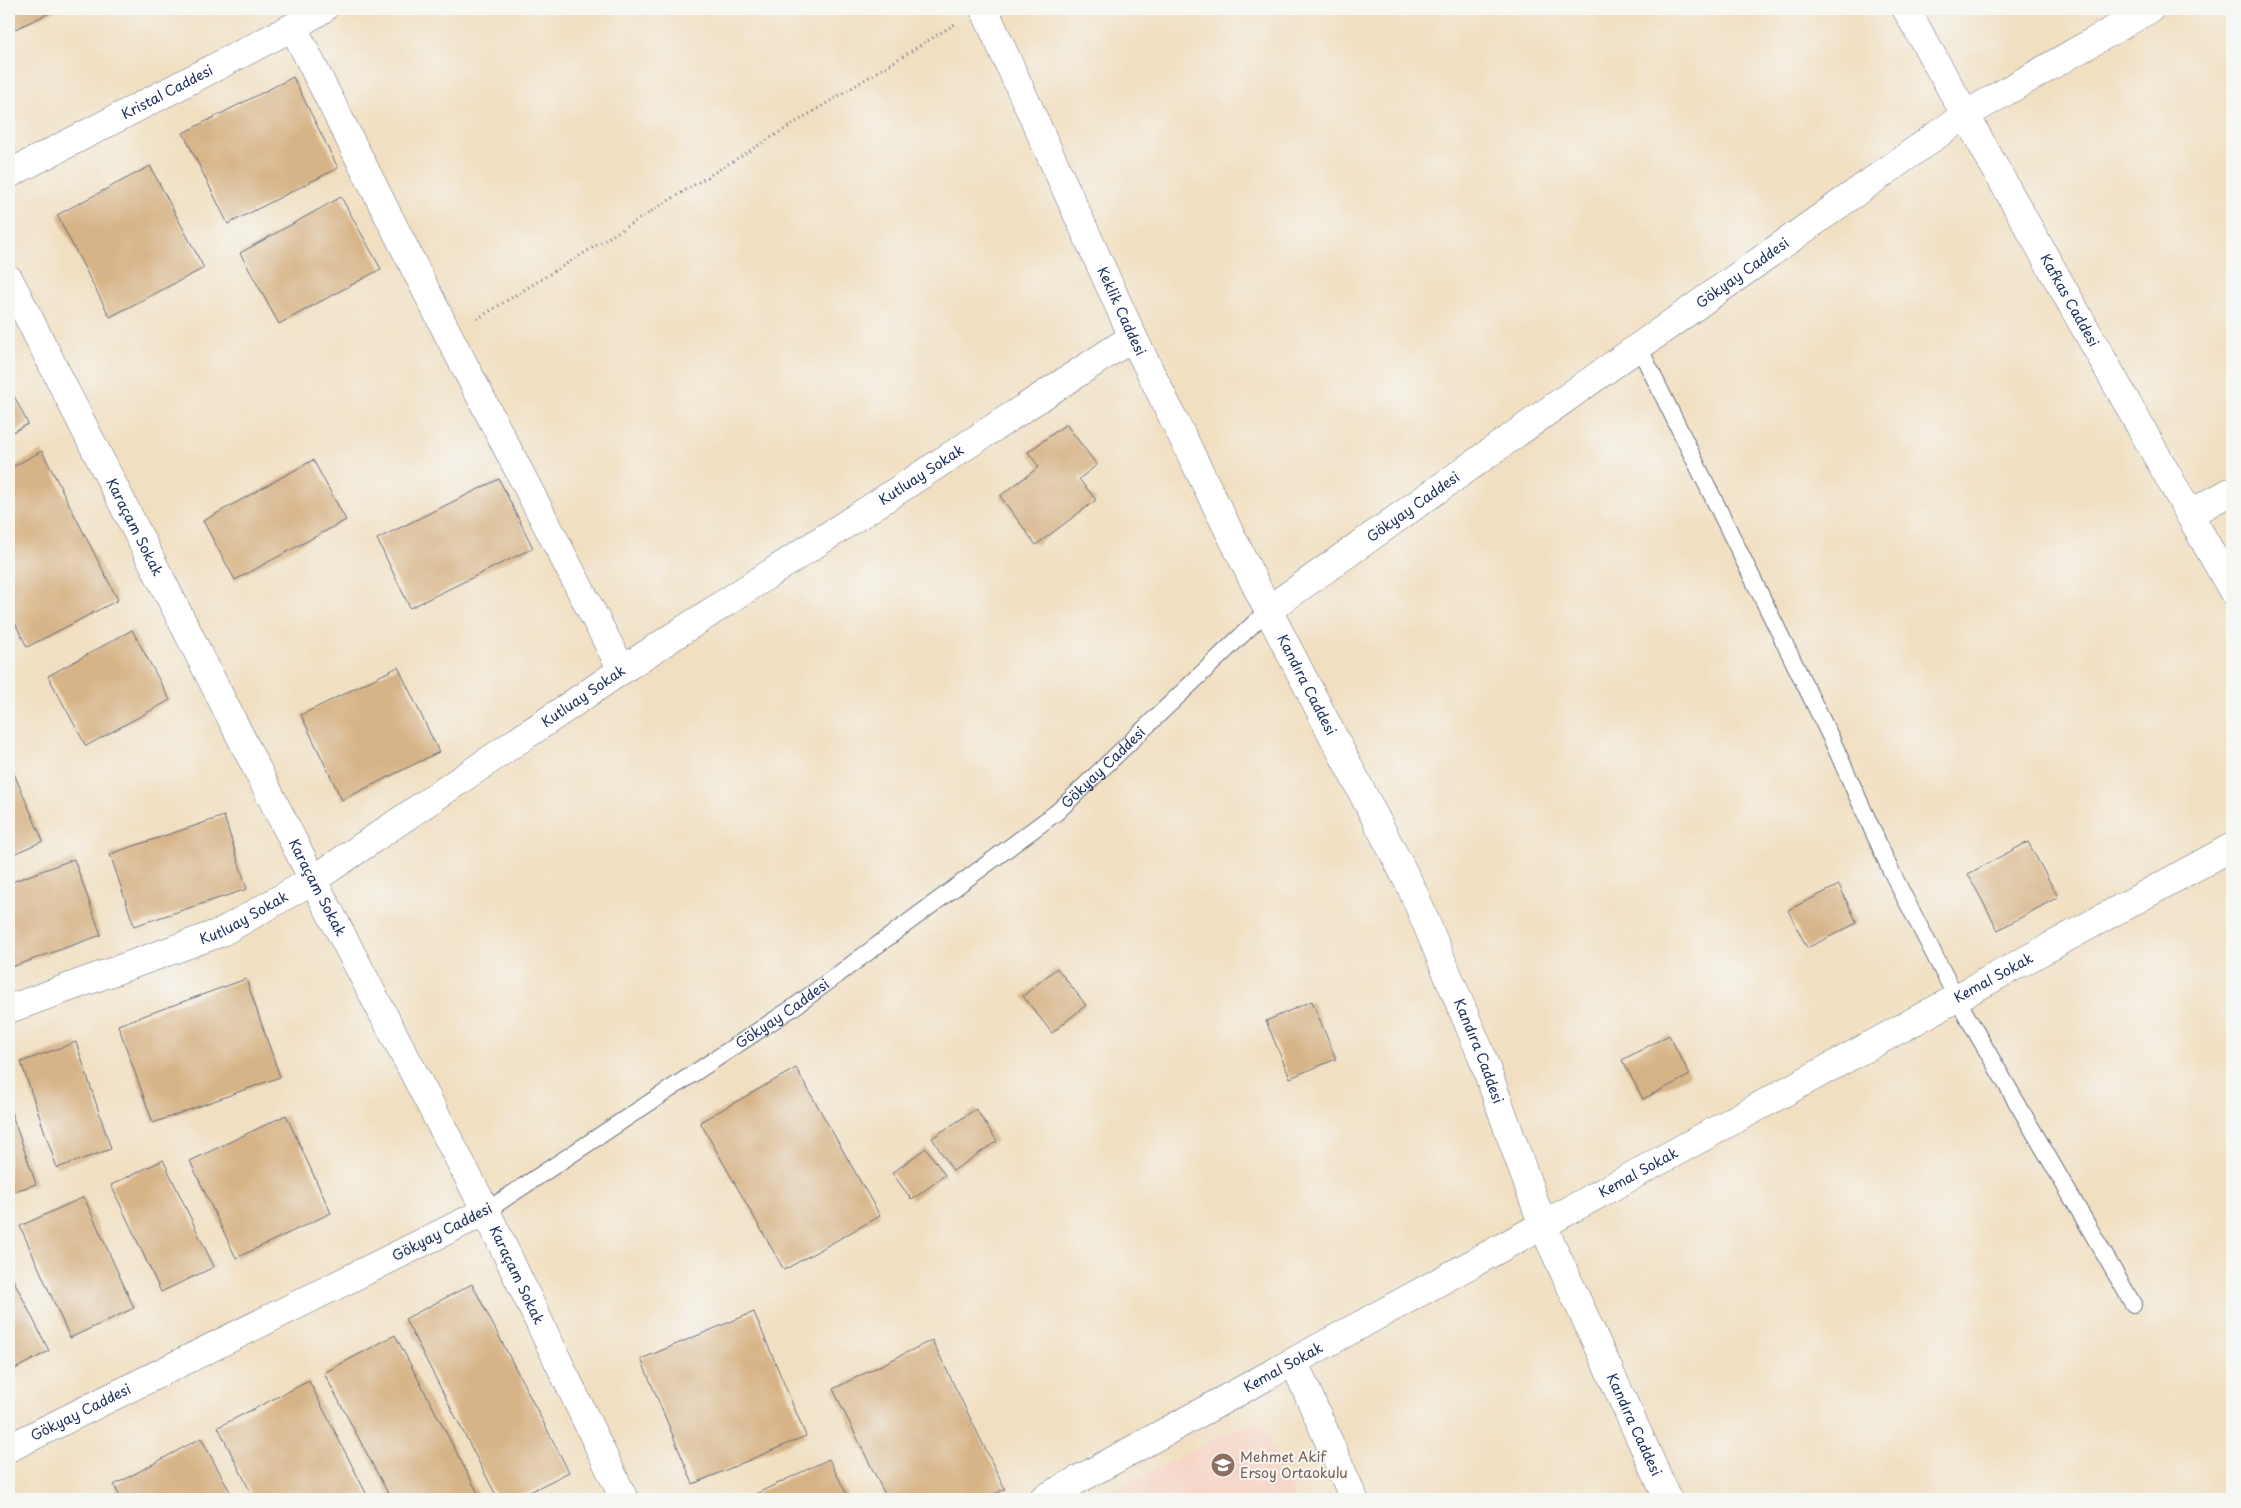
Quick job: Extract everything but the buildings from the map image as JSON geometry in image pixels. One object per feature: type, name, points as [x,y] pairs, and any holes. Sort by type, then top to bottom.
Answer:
[{"type":"street","name":"Kristal Caddesi","points":[[9,174],[294,26],[322,9]]},
{"type":"street","name":"Kafkas Caddesi","points":[[1906,9],[2232,590]]},
{"type":"street","name":"Gökyay Caddesi","points":[[1268,610],[1966,114],[2150,9]]},
{"type":"street","name":"Keklik Caddesi","points":[[974,14],[1268,610]]},
{"type":"street","points":[[294,26],[448,336],[622,670]]},
{"type":"street","name":"Karaçam Sokak","points":[[9,279],[313,880],[486,1211],[624,1499]]},
{"type":"street","name":"Kutluay Sokak","points":[[9,1010],[222,932],[313,880],[622,670],[1133,337]]},
{"type":"street","points":[[2189,514],[2232,492]]},
{"type":"street","name":"Kandıra Caddesi","points":[[1268,610],[1411,887],[1481,1054],[1543,1226],[1668,1499]]},
{"type":"street","name":"Kemal Sokak","points":[[1043,1499],[2232,847]]},
{"type":"street","name":"Gökyay Caddesi","points":[[9,1448],[486,1211]]},
{"type":"street","points":[[1294,1362],[1354,1499]]},
{"type":"lane","points":[[1639,347],[1831,738],[1890,869],[1957,999],[2133,1304]]},
{"type":"lane","name":"Gökyay Caddesi","points":[[486,1211],[794,1008],[1057,812],[1268,610]]},
{"type":"path","points":[[448,336],[974,14]]},
{"type":"shaded area","name":"Mehmet Akif Ersoy Ortaokulu","points":[[1255,1424],[1264,1429],[1297,1499],[1097,1499],[1233,1430]]},
{"type":"place","name":"Mehmet Akif Ersoy Ortaokulu","points":[[1223,1465]]}]
